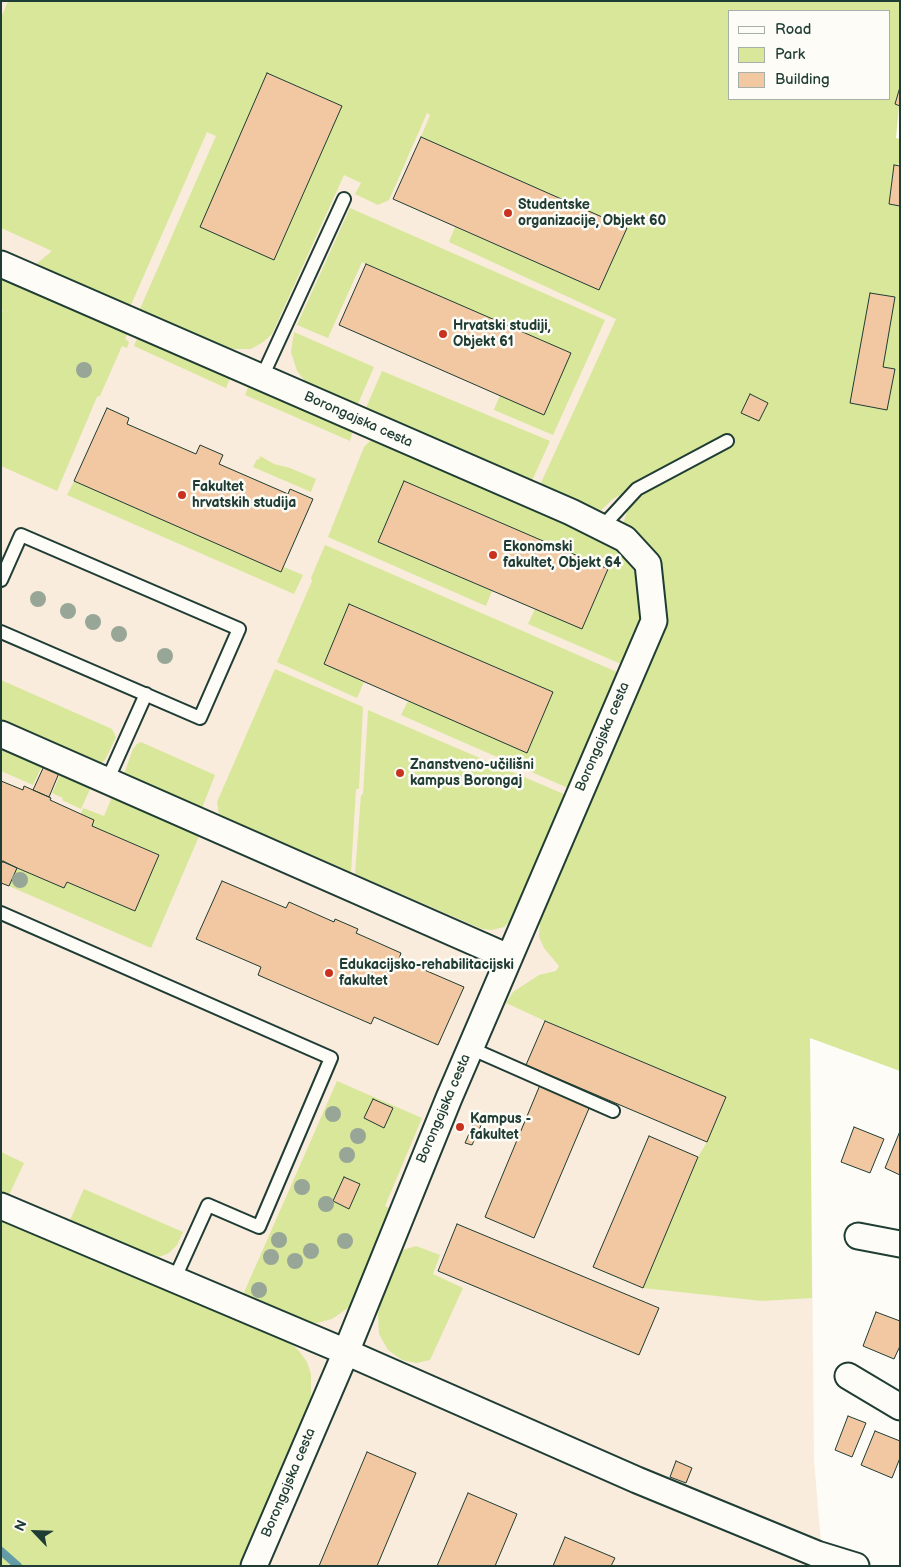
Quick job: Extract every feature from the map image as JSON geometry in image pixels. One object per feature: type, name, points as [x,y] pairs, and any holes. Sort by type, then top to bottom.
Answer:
[{"type":"street","name":"Borongajska cesta","points":[[1,264],[571,512],[625,539],[648,564],[654,621],[508,957],[346,1352],[254,1566]]},
{"type":"street","points":[[1,734],[508,957]]},
{"type":"street","points":[[1,1206],[346,1352],[637,1480],[817,1554],[856,1566]]},
{"type":"street","points":[[858,1236],[900,1244]]},
{"type":"street","points":[[848,1376],[900,1407]]},
{"type":"lane","points":[[262,378],[344,199]]},
{"type":"lane","points":[[602,528],[637,489],[727,441]]},
{"type":"lane","points":[[1,580],[21,535],[239,629],[200,718],[1,632]]},
{"type":"lane","points":[[107,781],[146,694]]},
{"type":"lane","points":[[1,914],[331,1058],[259,1227],[208,1205],[174,1280]]},
{"type":"lane","points":[[470,1048],[613,1111]]},
{"type":"shaded area","name":"Znanstveno-učilišni kampus Borongaj","points":[[1,1],[900,1],[810,1037],[814,1460],[823,1566],[1,1566]]},
{"type":"green space","points":[[8,1],[900,1],[900,87],[895,104],[899,106],[896,138],[900,139],[900,158],[898,166],[894,165],[889,203],[900,206],[900,1071],[810,1038],[812,1298],[762,1301],[643,1288],[698,1157],[707,1142],[726,1097],[506,1003],[513,992],[539,975],[556,971],[559,966],[544,948],[539,937],[543,911],[664,621],[665,600],[662,576],[655,556],[643,540],[623,524],[628,508],[640,495],[680,470],[731,445],[731,434],[613,499],[600,511],[540,485],[616,319],[449,242],[455,227],[599,290],[627,228],[421,137],[430,115],[427,113],[389,200],[378,205],[355,194],[361,183],[344,175],[272,334],[251,349],[232,349],[221,347],[139,311],[216,136],[207,132],[130,307],[35,265],[52,251],[1,228],[1,18]]},
{"type":"green space","points":[[350,208],[605,320],[553,435],[494,410],[500,395],[544,415],[571,353],[362,262],[328,338],[297,325]]},
{"type":"green space","points":[[1,277],[128,332],[125,339],[129,342],[127,348],[122,346],[100,396],[97,397],[57,491],[1,466],[1,314],[3,311],[1,310]]},
{"type":"green space","points":[[294,332],[374,367],[357,406],[305,381],[297,371],[291,352]]},
{"type":"green space","points":[[138,336],[230,378],[226,388],[134,346]]},
{"type":"green space","points":[[382,371],[550,441],[531,483],[365,410]]},
{"type":"green space","points":[[249,385],[349,429],[352,434],[350,441],[245,395]]},
{"type":"green space","points":[[370,441],[375,441],[602,539],[619,550],[629,560],[640,581],[642,608],[621,664],[528,624],[535,609],[582,629],[608,569],[404,481],[378,542],[492,591],[486,606],[328,537],[364,447]]},
{"type":"green space","points":[[260,456],[274,464],[290,468],[316,479],[311,492],[253,467]]},
{"type":"green space","points":[[74,481],[281,572],[284,567],[303,575],[294,594],[67,495]]},
{"type":"green space","points":[[325,545],[617,672],[568,788],[401,715],[408,701],[527,752],[553,692],[350,604],[324,664],[364,682],[357,698],[277,662],[312,581],[311,578]]},
{"type":"green space","points":[[275,669],[363,707],[359,789],[356,789],[351,872],[219,815],[217,802]]},
{"type":"green space","points":[[1,680],[112,729],[116,737],[105,760],[100,764],[1,721]]},
{"type":"green space","points":[[368,710],[566,795],[515,916],[504,927],[492,930],[482,929],[355,874],[361,795],[363,794]]},
{"type":"green space","points":[[141,742],[215,775],[202,808],[127,778],[124,774],[133,749]]},
{"type":"green space","points":[[2,746],[43,764],[33,785],[1,771]]},
{"type":"green space","points":[[61,773],[91,787],[81,809],[52,793]]},
{"type":"green space","points":[[112,797],[200,834],[151,948],[9,886],[17,868],[64,888],[67,882],[135,911],[159,855],[92,826],[94,820],[81,814],[83,808],[104,816]]},
{"type":"green space","points":[[337,1081],[422,1118],[385,1206],[391,1209],[353,1300],[348,1308],[332,1319],[308,1323],[242,1297]]},
{"type":"green space","points":[[1,1152],[24,1163],[9,1195],[1,1191]]},
{"type":"green space","points":[[84,1189],[183,1232],[177,1245],[169,1253],[153,1257],[70,1220]]},
{"type":"green space","points":[[1,1217],[278,1337],[290,1343],[307,1362],[311,1374],[311,1399],[240,1566],[1,1566]]},
{"type":"green space","points":[[416,1246],[440,1255],[433,1274],[463,1288],[430,1360],[416,1363],[402,1360],[388,1350],[379,1334],[378,1314],[383,1292],[403,1250]]},
{"type":"building","points":[[267,73],[342,106],[274,260],[200,227]]},
{"type":"building","points":[[900,87],[900,106],[895,104]]},
{"type":"building","name":"Studentske organizacije, Objekt 60","points":[[421,137],[627,228],[599,290],[393,199]]},
{"type":"building","points":[[894,165],[900,166],[900,206],[889,204]]},
{"type":"building","name":"Hrvatski studiji, Objekt 61","points":[[366,264],[571,353],[544,415],[339,325]]},
{"type":"building","points":[[870,293],[895,297],[883,367],[895,369],[887,410],[850,403]]},
{"type":"building","points":[[750,394],[768,403],[759,421],[741,413]]},
{"type":"building","points":[[107,408],[129,418],[127,424],[196,454],[200,445],[223,455],[219,464],[288,494],[290,489],[313,499],[281,572],[74,481]]},
{"type":"building","name":"Ekonomski fakultet, Objekt 64","points":[[404,481],[608,569],[582,629],[378,542]]},
{"type":"building","points":[[349,604],[553,692],[527,753],[324,664]]},
{"type":"building","points":[[44,766],[59,773],[49,797],[33,790]]},
{"type":"building","points":[[1,781],[23,790],[24,786],[51,798],[50,800],[94,820],[92,826],[159,855],[135,911],[67,882],[64,888],[1,861]]},
{"type":"building","points":[[3,861],[17,868],[9,886],[1,883],[1,864]]},
{"type":"building","points":[[222,881],[286,908],[289,902],[334,922],[335,919],[358,929],[356,933],[401,953],[399,959],[464,987],[438,1045],[374,1017],[371,1024],[258,975],[261,967],[196,939]]},
{"type":"building","points":[[545,1021],[726,1097],[707,1142],[526,1065]]},
{"type":"building","points":[[540,1085],[590,1106],[534,1238],[485,1217]]},
{"type":"building","points":[[373,1099],[393,1108],[384,1128],[364,1118]]},
{"type":"building","points":[[476,1118],[483,1121],[472,1145],[465,1143]]},
{"type":"building","points":[[854,1127],[884,1139],[870,1173],[841,1162]]},
{"type":"building","points":[[900,1131],[900,1175],[885,1168]]},
{"type":"building","points":[[649,1136],[698,1157],[643,1288],[593,1267]]},
{"type":"building","points":[[344,1177],[360,1184],[349,1209],[333,1201]]},
{"type":"building","points":[[457,1224],[659,1308],[639,1355],[438,1271]]},
{"type":"building","points":[[876,1312],[900,1321],[900,1346],[894,1359],[863,1346]]},
{"type":"building","points":[[848,1416],[866,1423],[852,1457],[835,1450]]},
{"type":"building","points":[[875,1431],[900,1441],[900,1458],[892,1478],[861,1465]]},
{"type":"building","points":[[367,1452],[416,1473],[377,1566],[319,1566]]},
{"type":"building","points":[[676,1461],[692,1468],[686,1483],[670,1477]]},
{"type":"building","points":[[468,1493],[517,1514],[495,1566],[437,1566]]},
{"type":"building","points":[[565,1537],[615,1558],[611,1566],[553,1566]]},
{"type":"waterway","points":[[1,1551],[18,1566]]},
{"type":"place","name":"Studentske organizacije, Objekt 60","points":[[508,213]]},
{"type":"place","name":"Hrvatski studiji, Objekt 61","points":[[443,334]]},
{"type":"place","name":"Fakultet hrvatskih studija","points":[[182,495]]},
{"type":"place","name":"Ekonomski fakultet, Objekt 64","points":[[493,555]]},
{"type":"place","name":"Znanstveno-učilišni kampus Borongaj","points":[[400,773]]},
{"type":"place","name":"Edukacijsko-rehabilitacijski fakultet","points":[[329,973]]},
{"type":"place","name":"Kampus - fakultet","points":[[460,1127]]}]
